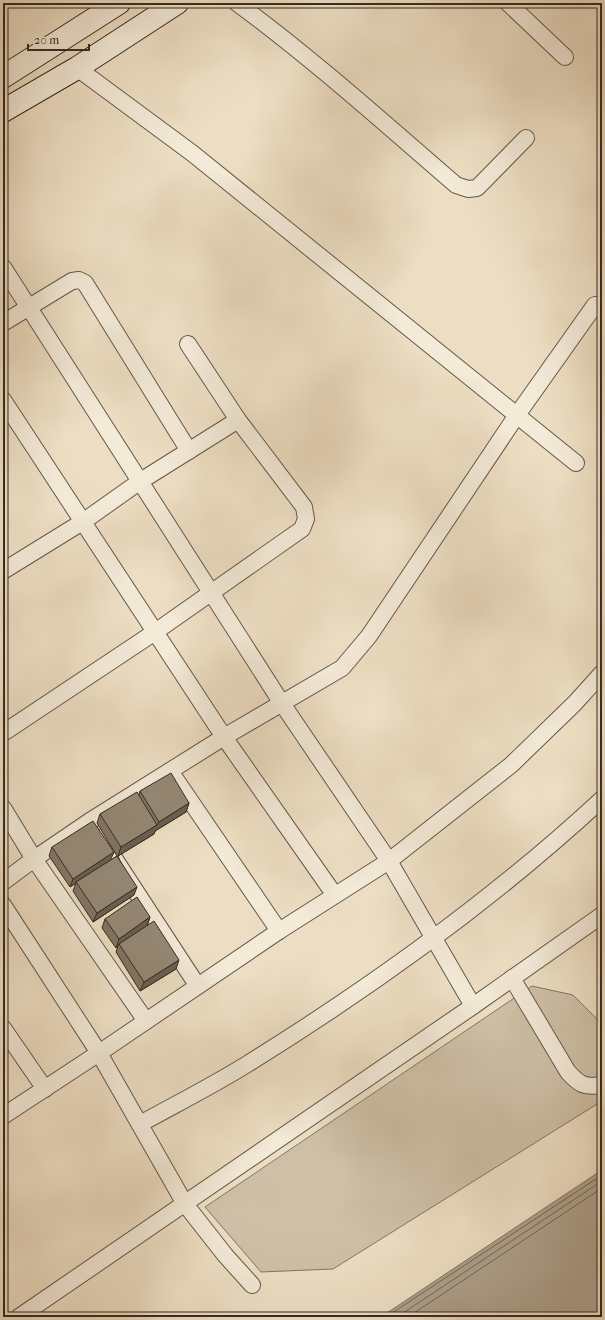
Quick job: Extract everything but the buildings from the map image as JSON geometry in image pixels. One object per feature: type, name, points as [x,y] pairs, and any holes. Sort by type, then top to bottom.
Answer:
[{"type":"main road","points":[[3,77],[119,3]]},
{"type":"main road","points":[[3,111],[77,68],[177,3]]},
{"type":"street","points":[[237,3],[324,72],[456,185],[468,189],[477,188],[526,138]]},
{"type":"street","points":[[508,3],[565,57]]},
{"type":"street","points":[[77,68],[192,153],[576,463]]},
{"type":"street","points":[[3,267],[281,702],[389,861],[473,1006]]},
{"type":"street","points":[[3,323],[72,281],[79,280],[85,283],[189,451]]},
{"type":"street","points":[[3,882],[90,821],[281,702],[342,668],[369,636],[517,415],[595,306]]},
{"type":"street","points":[[3,733],[155,632],[302,529],[306,520],[304,507],[238,420],[188,344]]},
{"type":"street","points":[[3,400],[84,521],[224,737],[334,894]]},
{"type":"street","points":[[3,570],[84,521],[139,482],[238,420]]},
{"type":"street","points":[[3,1116],[334,894],[389,861],[511,765],[575,703],[602,673]]},
{"type":"street","points":[[170,771],[279,931]]},
{"type":"street","points":[[140,1124],[247,1064],[327,1013],[433,939],[558,839],[602,799]]},
{"type":"street","points":[[3,808],[34,859],[146,1021]]},
{"type":"street","points":[[90,821],[197,985]]},
{"type":"street","points":[[3,905],[99,1053],[185,1204],[225,1255],[252,1285]]},
{"type":"street","points":[[19,1317],[473,1006],[602,915]]},
{"type":"street","points":[[512,978],[568,1072],[579,1084],[592,1087],[602,1085]]},
{"type":"street","points":[[3,1028],[44,1089]]},
{"type":"shaded area","points":[[532,986],[573,995],[602,1024],[602,1101],[333,1269],[261,1272],[205,1207]]},
{"type":"water","points":[[602,1170],[602,1317],[316,1317],[387,1313]]}]
